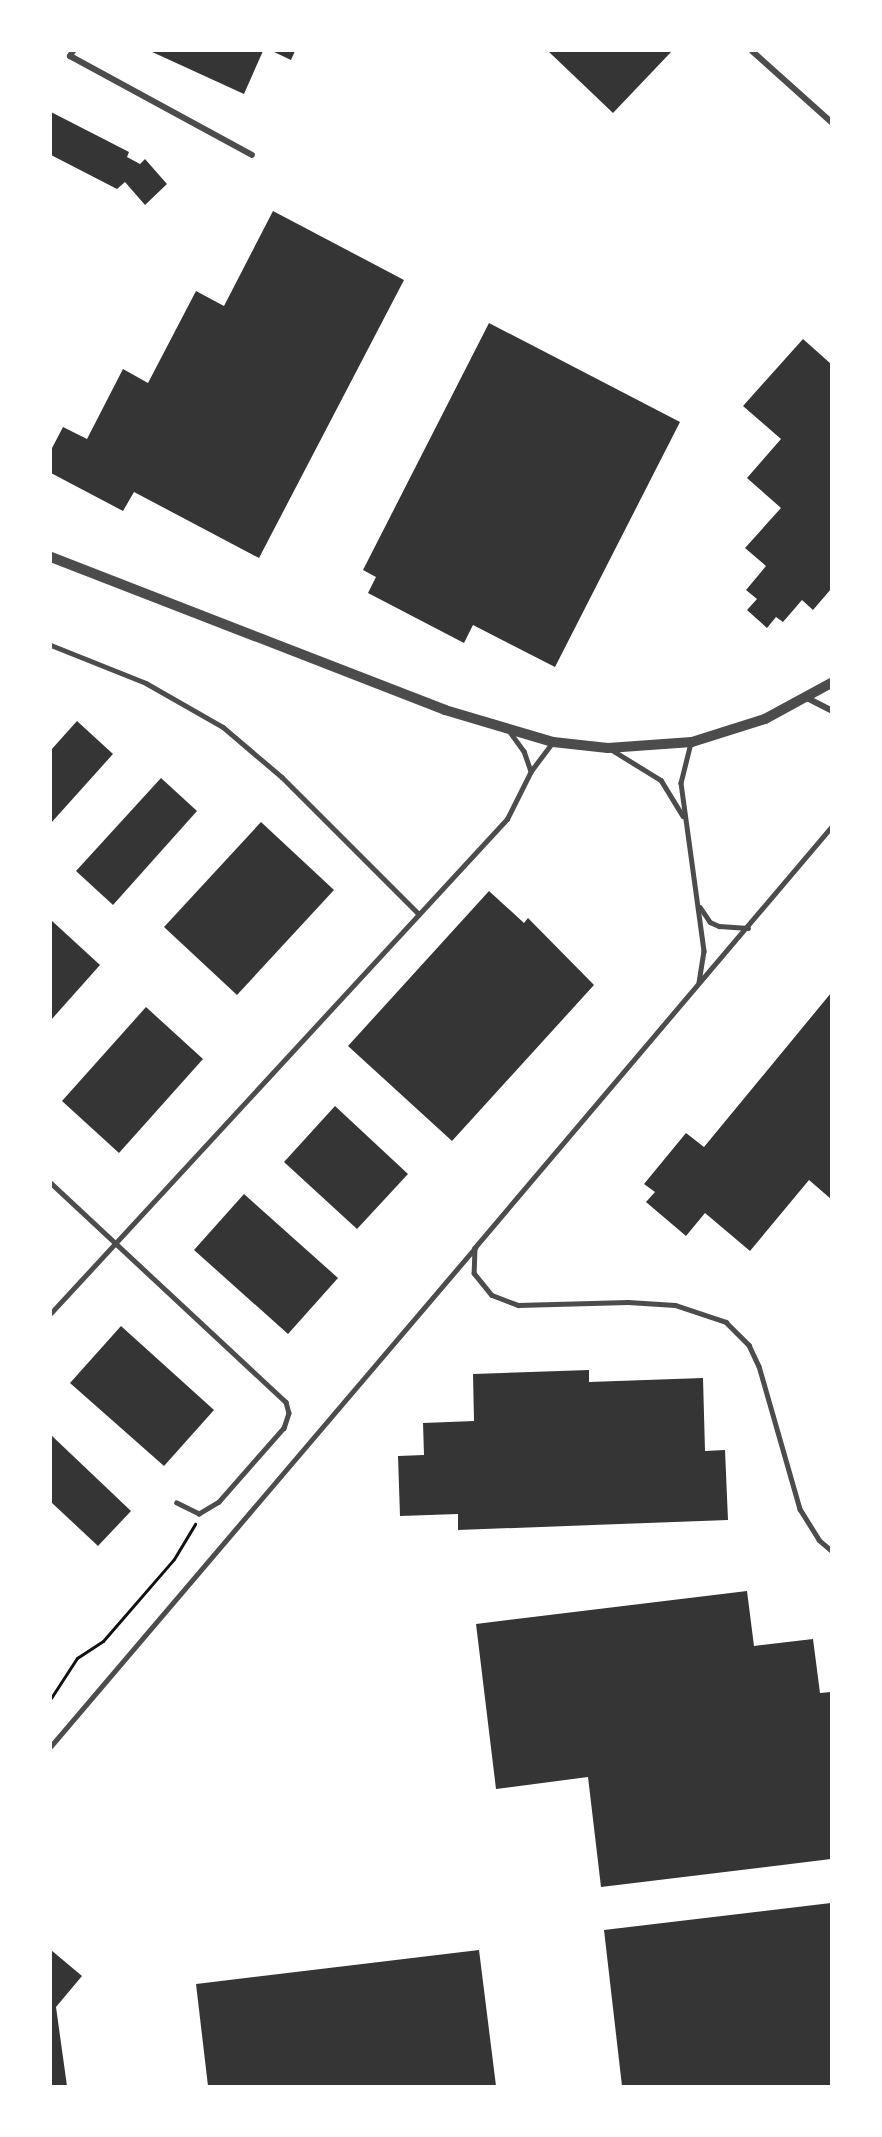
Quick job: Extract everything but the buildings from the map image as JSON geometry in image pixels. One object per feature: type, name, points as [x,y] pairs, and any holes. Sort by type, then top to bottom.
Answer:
[{"type":"street","points":[[73,51],[70,56],[252,155]]},
{"type":"street","points":[[752,51],[831,122]]},
{"type":"street","points":[[51,557],[509,731],[553,742],[608,748],[692,742],[765,719],[831,683]]},
{"type":"street","points":[[807,698],[831,710]]},
{"type":"lane","points":[[51,645],[146,683],[223,727],[282,777],[419,914]]},
{"type":"lane","points":[[509,731],[524,751],[531,771]]},
{"type":"lane","points":[[51,1313],[507,819],[531,771],[553,742]]},
{"type":"lane","points":[[692,742],[684,760],[681,783],[699,905],[704,959],[699,986]]},
{"type":"lane","points":[[608,748],[661,780],[685,821]]},
{"type":"lane","points":[[51,1746],[831,828]]},
{"type":"lane","points":[[699,905],[710,921],[729,929],[748,927]]},
{"type":"lane","points":[[51,1183],[286,1401],[289,1413],[284,1428],[219,1502],[199,1514],[177,1503]]},
{"type":"lane","points":[[475,1248],[474,1273],[492,1295],[518,1305],[628,1302],[675,1305],[726,1322],[749,1345],[759,1366],[800,1509],[819,1540],[831,1550]]},
{"type":"path","points":[[51,1698],[77,1658],[103,1641],[174,1559],[199,1514]]}]
